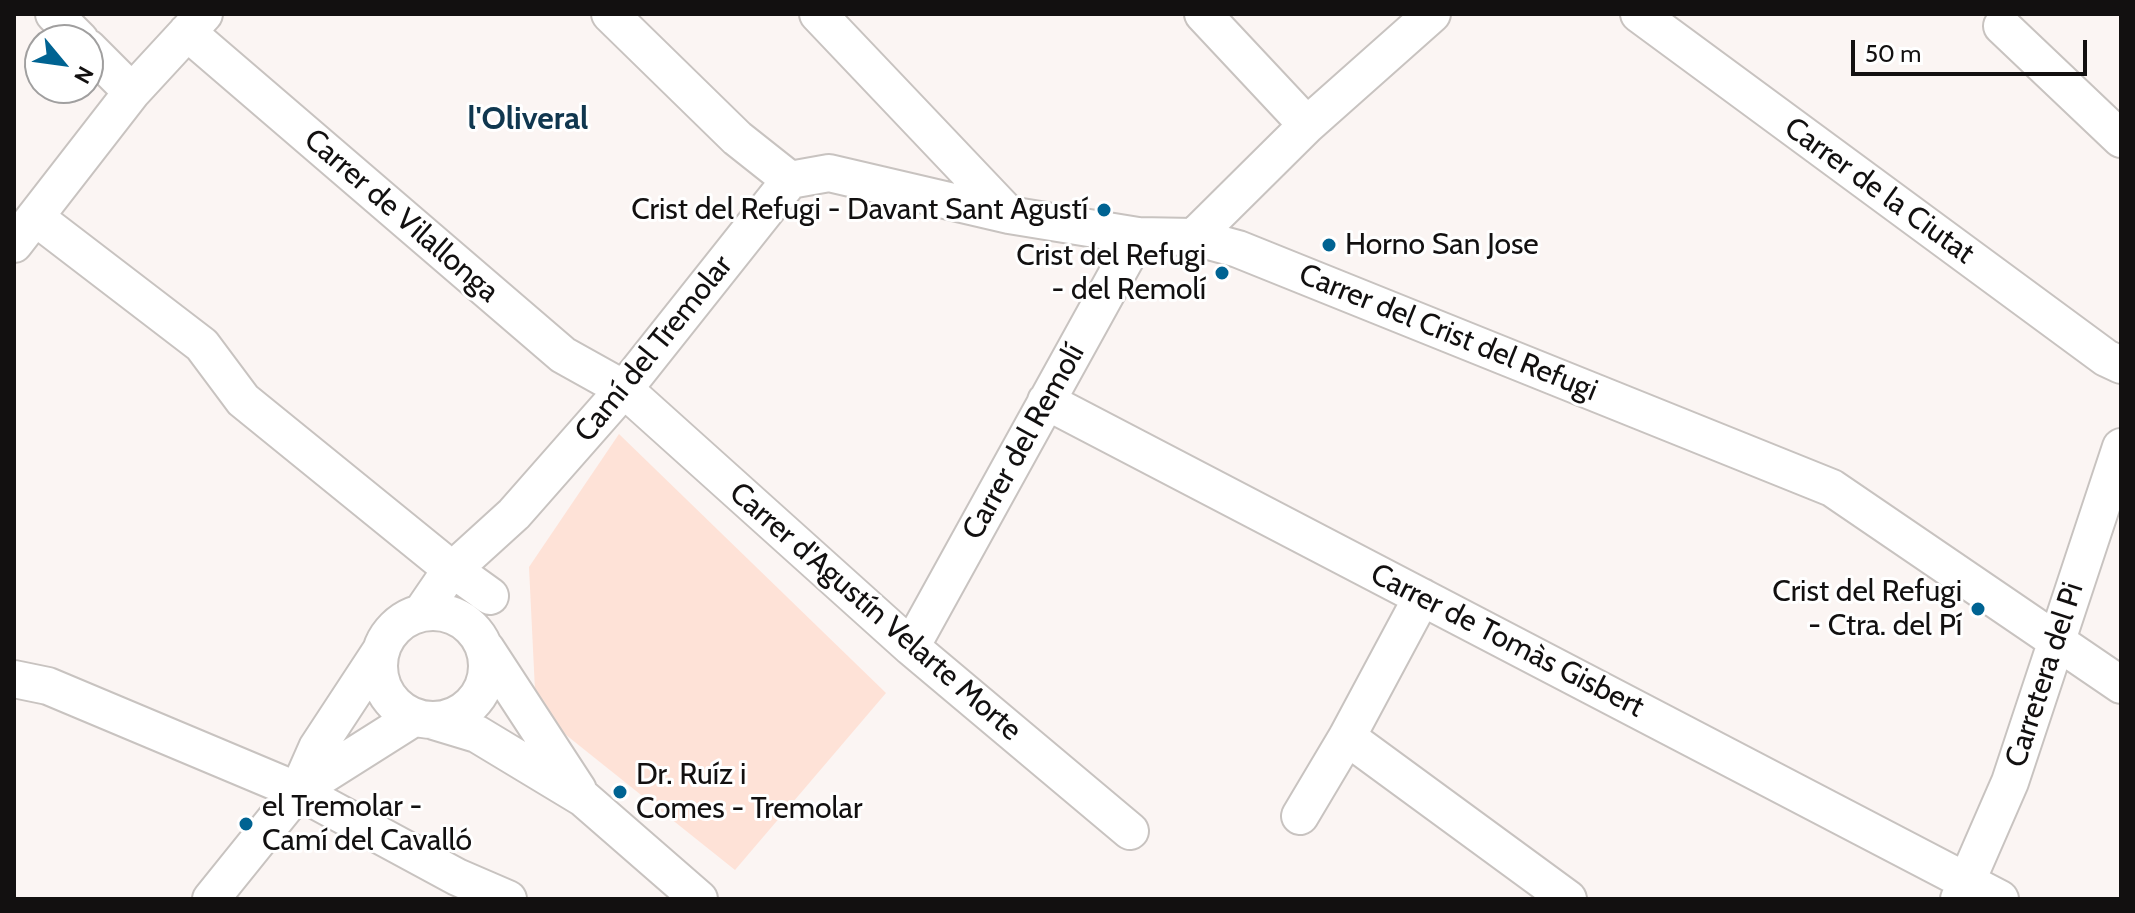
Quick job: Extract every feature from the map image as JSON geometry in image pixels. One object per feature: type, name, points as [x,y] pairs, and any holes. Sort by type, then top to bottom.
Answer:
[{"type":"street","points":[[610,14],[737,138],[790,180]]},
{"type":"street","points":[[818,14],[1009,215]]},
{"type":"street","points":[[1203,14],[1307,125]]},
{"type":"street","points":[[1194,237],[1307,125],[1432,14]]},
{"type":"street","name":"Carrer de la Ciutat","points":[[1639,14],[2106,358],[2121,365]]},
{"type":"street","points":[[195,23],[132,92],[25,230],[202,345],[243,400],[446,565],[490,596]]},
{"type":"street","name":"Carrer de Vilallonga","points":[[195,23],[563,355],[624,389]]},
{"type":"street","points":[[2002,26],[2121,139]]},
{"type":"street","points":[[104,64],[132,92]]},
{"type":"street","name":"Carrer del Crist del Refugi","points":[[790,180],[829,173],[1009,215],[1138,236],[1194,237],[1238,249],[1832,488],[2121,685]]},
{"type":"street","name":"Camí del Tremolar","points":[[422,612],[446,565],[514,514],[624,389],[790,180]]},
{"type":"street","name":"Carrer del Remolí","points":[[911,647],[1138,236]]},
{"type":"street","name":"Carrer d'Agustín Velarte Morte","points":[[624,389],[911,647],[1130,831]]},
{"type":"street","name":"Carrer de Tomàs Gisbert","points":[[1046,401],[1422,597],[1963,890],[2000,899]]},
{"type":"street","name":"Carretera del Pi","points":[[1963,890],[2010,782],[2121,447]]},
{"type":"street","name":"Camí del Tremolar","points":[[483,644],[490,596],[514,514]]},
{"type":"street","points":[[1300,816],[1347,737],[1422,597]]},
{"type":"street","points":[[211,899],[298,791],[317,748],[380,652],[388,634],[403,620],[422,612],[442,611],[461,618],[476,632],[583,798]]},
{"type":"street","points":[[298,791],[425,719],[454,717],[471,705],[483,689],[488,669],[483,644]]},
{"type":"street","points":[[380,652],[378,672],[385,691],[397,707],[425,719],[477,734],[583,798],[699,899]]},
{"type":"street","points":[[14,679],[48,686],[298,791],[457,877],[508,899]]},
{"type":"street","points":[[1347,737],[1568,899]]},
{"type":"shaded area","points":[[619,434],[886,693],[735,870],[536,711],[529,567]]},
{"type":"place","name":"Crist del Refugi - Davant Sant Agustí","points":[[1104,210]]},
{"type":"place","name":"Horno San Jose","points":[[1329,245]]},
{"type":"place","name":"Crist del Refugi - del Remolí","points":[[1222,273]]},
{"type":"place","name":"Crist del Refugi - Ctra. del Pí","points":[[1978,609]]},
{"type":"place","name":"Dr. Ruíz i Comes - Tremolar","points":[[620,792]]},
{"type":"place","name":"el Tremolar - Camí del Cavalló","points":[[246,824]]},
{"type":"district","name":"l'Oliveral","points":[[528,120]]}]
